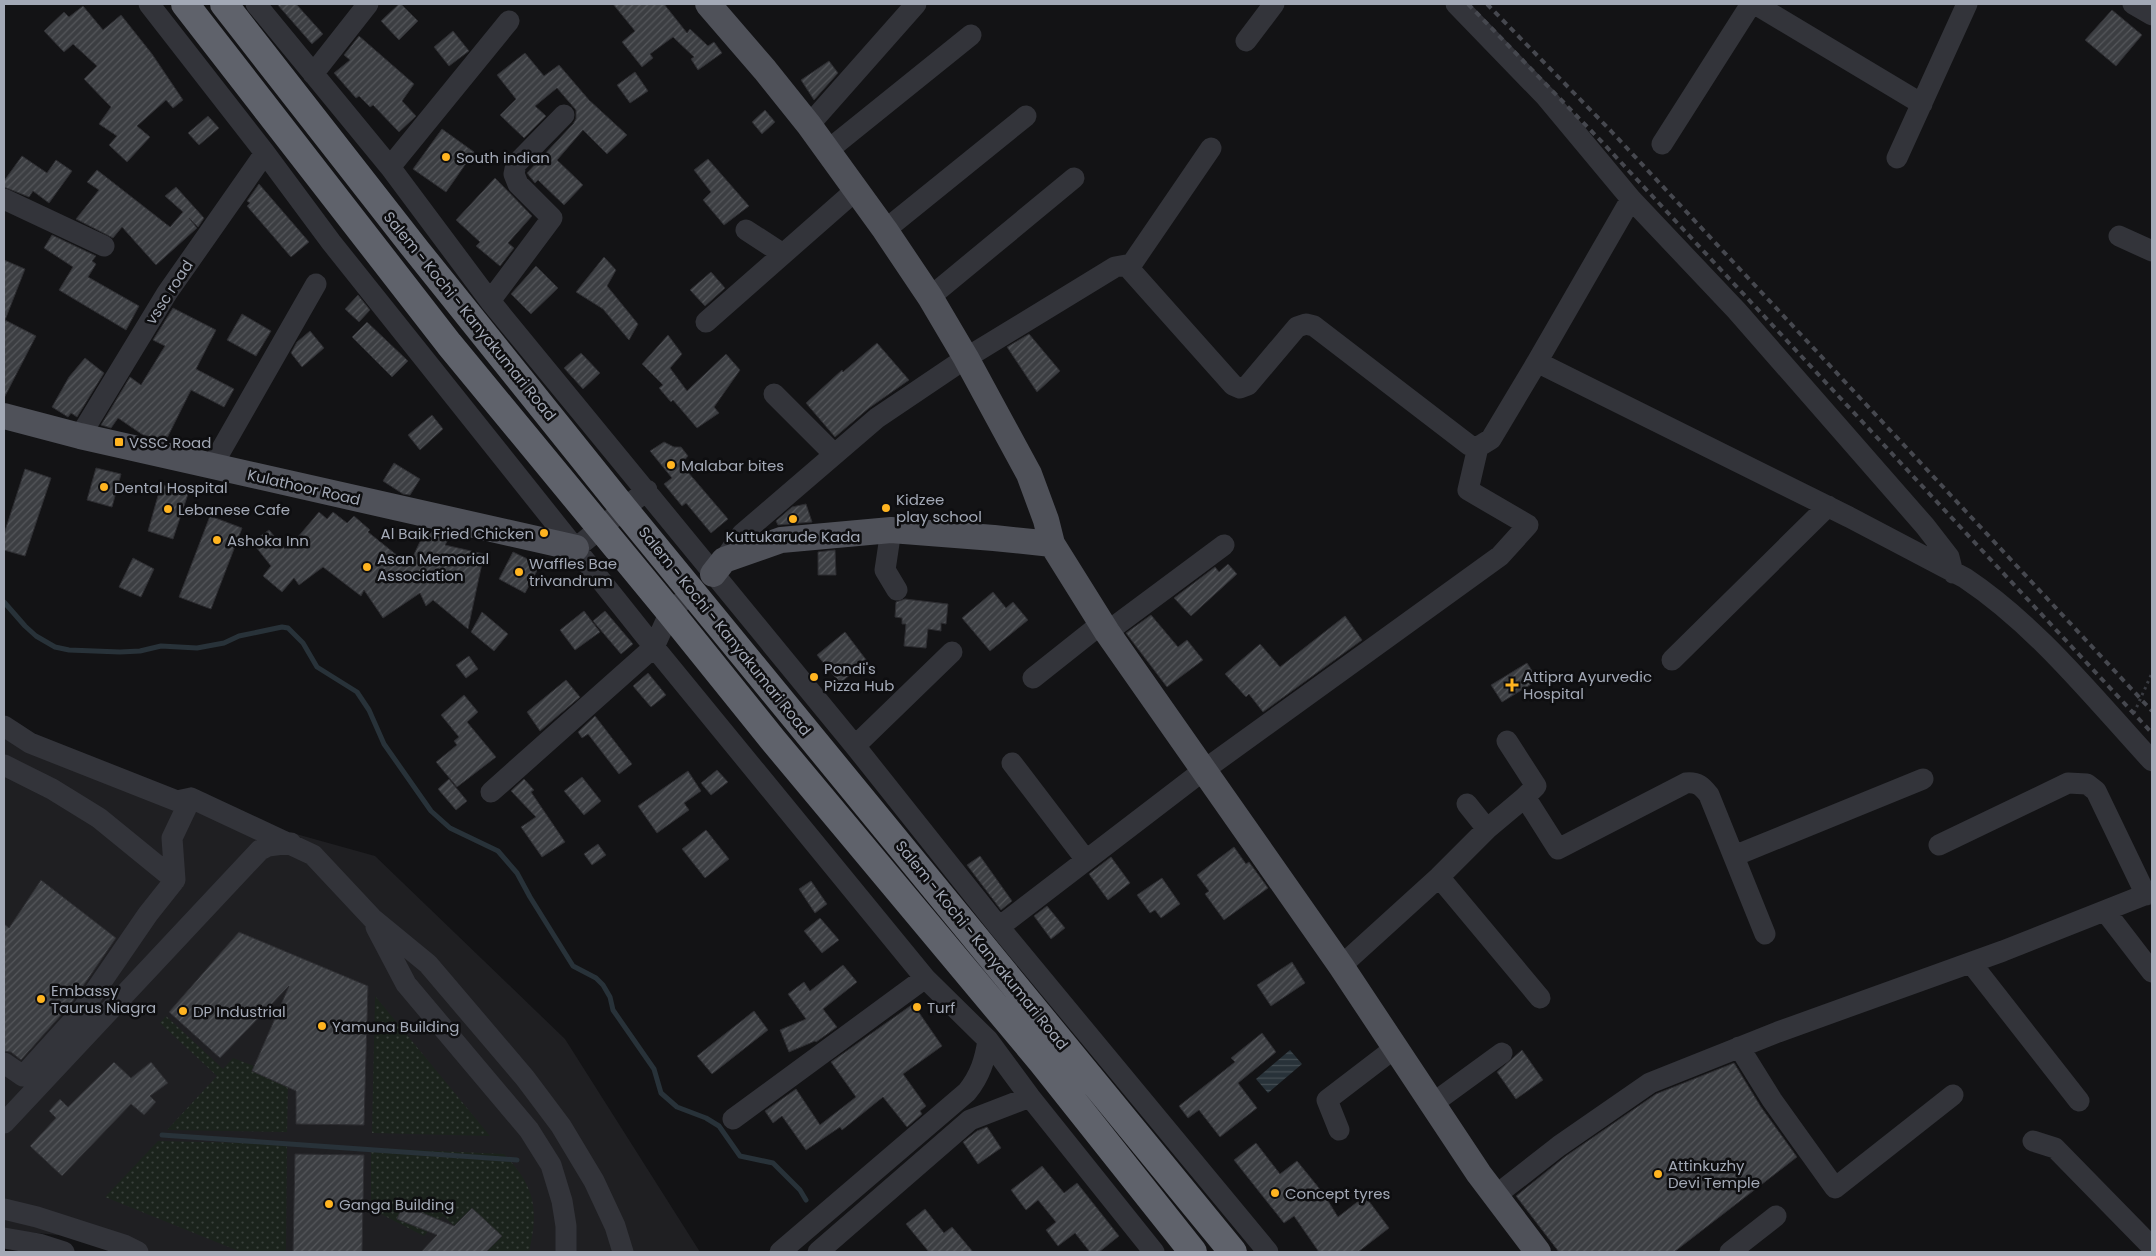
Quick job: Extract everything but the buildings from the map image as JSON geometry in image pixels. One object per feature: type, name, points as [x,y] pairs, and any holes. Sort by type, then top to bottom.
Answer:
[{"type":"highway","name":"Salem - Kochi - Kanyakumari Road","points":[[185,4],[449,344],[670,612],[772,740],[1042,1062],[1193,1252]]},
{"type":"highway","name":"Salem - Kochi - Kanyakumari Road","points":[[224,4],[417,251],[624,509],[1234,1252]]},
{"type":"main road","points":[[713,6],[809,126],[885,230],[930,297],[966,358],[1029,474],[1046,520],[1052,544],[1104,628],[1341,966],[1495,1196],[1538,1252]]},
{"type":"main road","name":"Kulathoor Road","points":[[4,416],[80,436],[576,548]]},
{"type":"main road","points":[[718,567],[781,540],[891,530],[1052,544]]},
{"type":"street","points":[[148,4],[265,153],[331,242],[654,647],[925,978],[988,1040],[1147,1250]]},
{"type":"street","points":[[256,4],[390,167],[490,301],[647,490],[718,567],[855,746],[999,927],[1268,1252]]},
{"type":"street","points":[[313,74],[368,4]]},
{"type":"street","points":[[809,126],[916,4]]},
{"type":"street","points":[[1246,41],[1274,4]]},
{"type":"street","points":[[1456,4],[1546,97],[1631,199],[1737,311],[1925,526],[1949,556],[1953,573]]},
{"type":"street","points":[[1662,144],[1751,4]]},
{"type":"street","points":[[1755,4],[1922,104]]},
{"type":"street","points":[[1896,158],[1968,4]]},
{"type":"street","points":[[2133,4],[2152,15]]},
{"type":"street","points":[[390,167],[509,21]]},
{"type":"street","points":[[827,151],[971,35]]},
{"type":"street","points":[[490,301],[552,218],[518,184],[514,174],[516,164],[564,115]]},
{"type":"street","points":[[885,230],[1026,116]]},
{"type":"street","points":[[1128,268],[1211,148]]},
{"type":"street","name":"vssc road","points":[[80,436],[167,293],[265,153]]},
{"type":"street","points":[[930,297],[1074,178]]},
{"type":"street","points":[[706,322],[856,190]]},
{"type":"street","points":[[4,199],[104,246]]},
{"type":"street","points":[[491,792],[654,647],[670,612],[718,567],[742,534],[834,454],[877,418],[966,358],[1115,267],[1120,265],[1128,268],[1233,386],[1240,388],[1248,385],[1297,327],[1306,324],[1314,326],[1469,445],[1478,447],[1491,439],[1631,199]]},
{"type":"street","points":[[746,230],[783,254]]},
{"type":"street","points":[[2119,236],[2152,251]]},
{"type":"street","points":[[212,466],[316,284]]},
{"type":"street","points":[[1537,362],[1828,506],[1980,589],[2029,629],[2152,760]]},
{"type":"street","points":[[774,394],[834,454]]},
{"type":"street","points":[[999,927],[1204,770],[1500,556],[1528,525],[1468,490],[1478,447]]},
{"type":"street","points":[[576,548],[647,490]]},
{"type":"street","points":[[1672,660],[1828,506]]},
{"type":"street","points":[[891,530],[885,570],[897,590]]},
{"type":"street","points":[[1033,678],[1224,545]]},
{"type":"street","points":[[855,746],[952,652]]},
{"type":"street","points":[[4,726],[30,743],[177,801],[191,798],[291,843],[313,855],[372,918],[428,964],[525,1078],[561,1126],[594,1181],[615,1226],[623,1252]]},
{"type":"street","points":[[1341,966],[1439,877],[1487,829],[1536,786],[1507,741]]},
{"type":"street","points":[[1012,763],[1086,860]]},
{"type":"street","points":[[4,765],[52,789],[99,818],[175,880]]},
{"type":"street","points":[[1734,856],[1923,779]]},
{"type":"street","points":[[1524,797],[1558,849],[1686,783],[1694,782],[1702,786],[1709,795],[1765,934]]},
{"type":"street","points":[[1495,1196],[1559,1146],[1650,1083],[1739,1047],[1971,963],[2149,893],[2096,791],[2087,784],[2068,783],[1940,845]]},
{"type":"street","points":[[4,1063],[23,1076],[80,1012],[148,914],[175,880],[172,838],[191,798]]},
{"type":"street","points":[[1467,804],[1487,829]]},
{"type":"street","points":[[4,1123],[260,850],[268,846],[291,843]]},
{"type":"street","points":[[1439,877],[1540,998]]},
{"type":"street","points":[[2105,911],[2152,972]]},
{"type":"street","points":[[372,918],[406,984],[529,1130],[551,1165],[562,1201],[566,1226],[566,1252]]},
{"type":"street","points":[[1971,963],[2079,1101]]},
{"type":"street","points":[[733,1120],[925,978]]},
{"type":"street","points":[[780,1252],[967,1092],[975,1082],[985,1061],[988,1040]]},
{"type":"street","points":[[1739,1047],[1772,1100],[1835,1188],[1953,1095]]},
{"type":"street","points":[[1340,1130],[1327,1100],[1395,1048]]},
{"type":"street","points":[[1432,1104],[1502,1053]]},
{"type":"street","points":[[818,1252],[970,1120],[1030,1097]]},
{"type":"street","points":[[2033,1141],[2055,1148],[2145,1245]]},
{"type":"street","points":[[4,1209],[37,1217],[138,1252]]},
{"type":"street","points":[[1730,1252],[1776,1216]]},
{"type":"street","points":[[4,1238],[39,1244],[64,1252]]},
{"type":"path","points":[[2126,732],[2152,672]]},
{"type":"shaded area","points":[[4,732],[156,795],[375,856],[565,1039],[700,1252],[118,1252],[101,1239],[4,1230]]},
{"type":"shaded area","points":[[375,996],[490,1136],[372,1133]]},
{"type":"shaded area","points":[[166,1016],[223,1069],[233,1058],[288,1079],[287,1132],[167,1130],[217,1076],[160,1023]]},
{"type":"shaded area","points":[[1290,1050],[1302,1064],[1268,1093],[1256,1079]]},
{"type":"shaded area","points":[[158,1141],[287,1144],[286,1252],[241,1252],[105,1197]]},
{"type":"shaded area","points":[[371,1148],[504,1154],[522,1177],[532,1199],[534,1223],[529,1252],[485,1252],[443,1216],[424,1236],[371,1209]]},
{"type":"waterway","points":[[4,602],[36,636],[55,647],[69,650],[120,652],[140,651],[161,646],[197,648],[224,643],[239,636],[282,627],[288,628],[303,643],[317,667],[357,692],[369,710],[384,744],[431,811],[450,828],[498,851],[517,873],[573,966],[596,978],[603,985],[610,997],[613,1010],[654,1069],[661,1093],[677,1107],[706,1118],[719,1126],[740,1156],[773,1163],[800,1190],[806,1200]]},
{"type":"waterway","points":[[162,1135],[517,1160]]},
{"type":"railway","points":[[1468,4],[1602,142],[2152,733]]},
{"type":"railway","points":[[1487,4],[1611,131],[2152,711]]},
{"type":"place","name":"South indian","points":[[446,157]]},
{"type":"place","name":"VSSC Road","points":[[119,442]]},
{"type":"place","name":"Malabar bites","points":[[671,465]]},
{"type":"place","name":"Dental Hospital","points":[[104,487]]},
{"type":"place","name":"Kidzee play school","points":[[886,508]]},
{"type":"place","name":"Lebanese Cafe","points":[[168,509]]},
{"type":"place","name":"Kuttukarude Kada","points":[[793,519]]},
{"type":"place","name":"Al Baik Fried Chicken","points":[[544,533]]},
{"type":"place","name":"Ashoka Inn","points":[[217,540]]},
{"type":"place","name":"Asan Memorial Association","points":[[367,567]]},
{"type":"place","name":"Waffles Bae trivandrum","points":[[519,572]]},
{"type":"place","name":"Pondi's Pizza Hub","points":[[814,677]]},
{"type":"place","name":"Attipra Ayurvedic Hospital","points":[[1512,685]]},
{"type":"place","name":"Embassy Taurus Niagra","points":[[41,999]]},
{"type":"place","name":"Turf","points":[[917,1007]]},
{"type":"place","name":"DP Industrial","points":[[183,1011]]},
{"type":"place","name":"Yamuna Building","points":[[322,1026]]},
{"type":"place","name":"Attinkuzhy Devi Temple","points":[[1658,1174]]},
{"type":"place","name":"Concept tyres","points":[[1275,1193]]},
{"type":"place","name":"Ganga Building","points":[[329,1204]]}]
